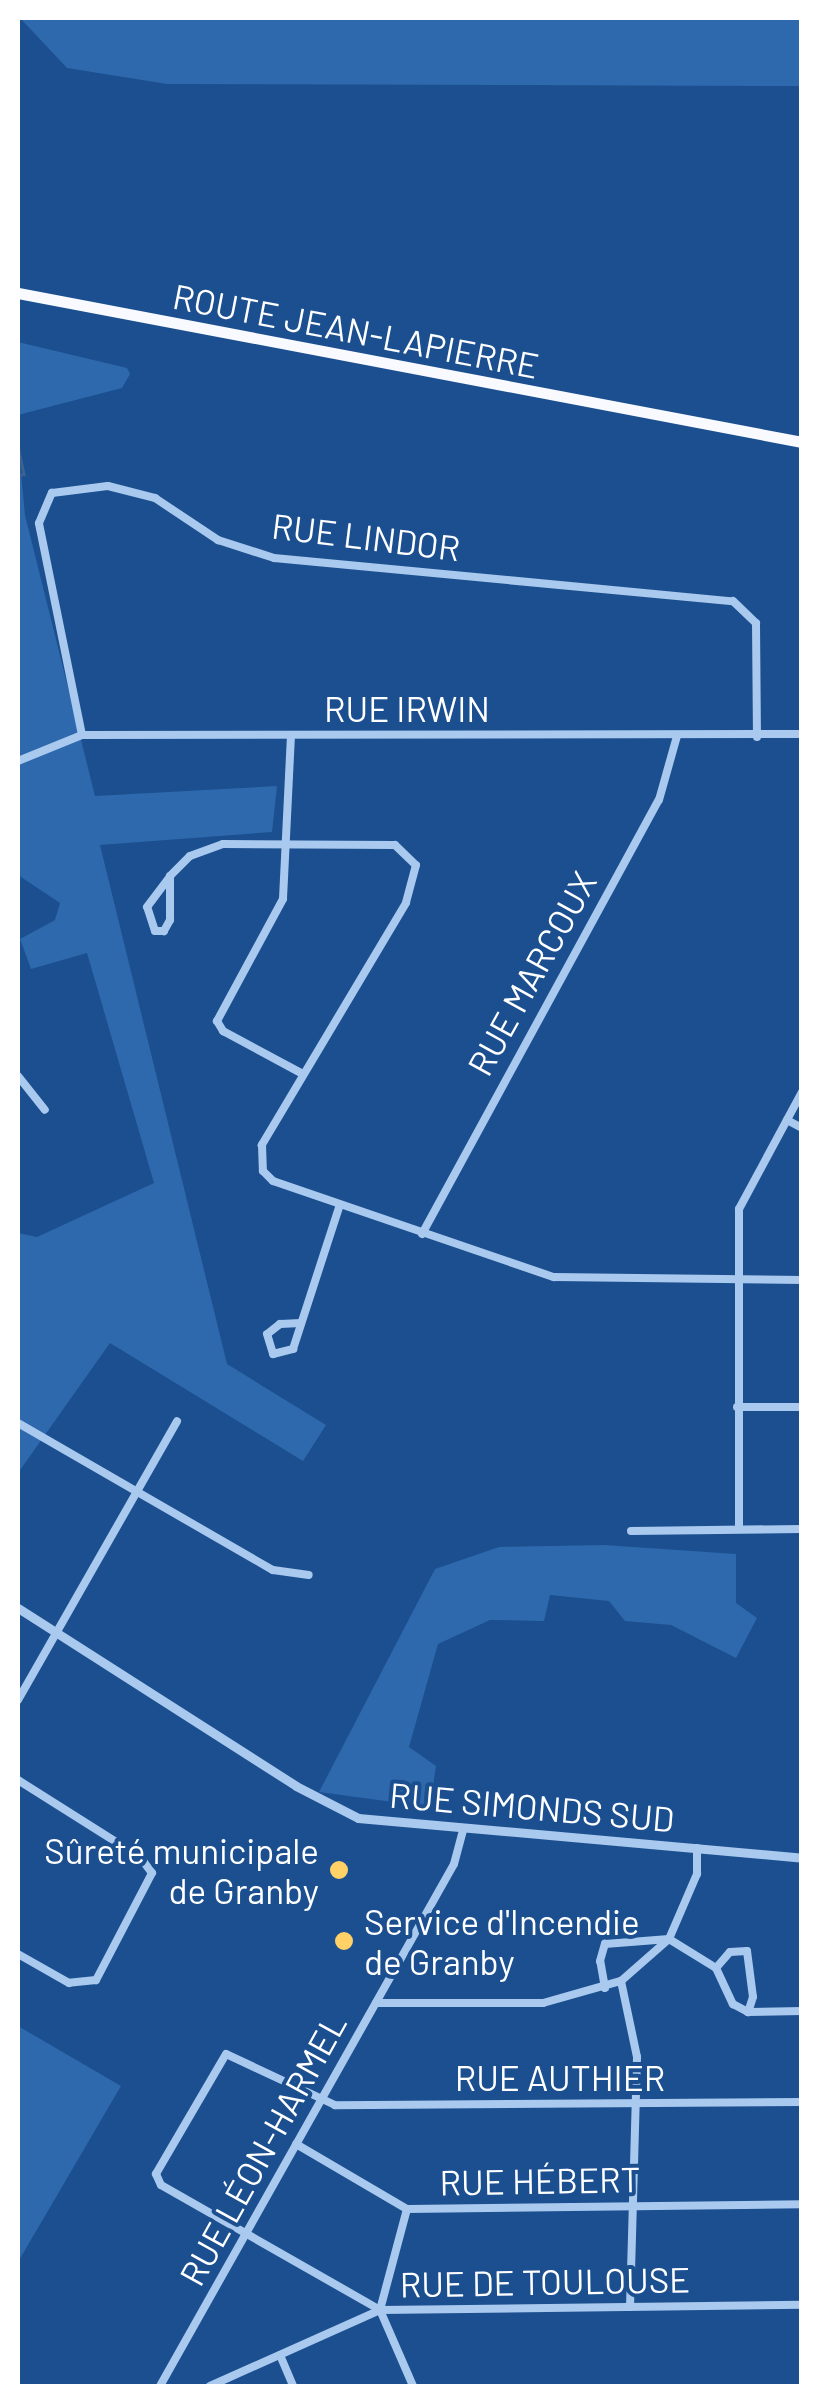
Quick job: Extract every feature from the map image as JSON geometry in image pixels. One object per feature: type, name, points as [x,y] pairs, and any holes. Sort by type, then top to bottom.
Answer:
[{"type":"highway","name":"ROUTE JEAN-LAPIERRE","points":[[18,294],[802,446]]},
{"type":"street","name":"RUE LINDOR","points":[[82,735],[39,524],[52,493],[108,486],[156,498],[218,540],[274,558],[733,601],[756,623],[757,737]]},
{"type":"street","name":"RUE IRWIN","points":[[18,761],[82,735],[802,734]]},
{"type":"street","points":[[291,735],[283,899],[217,1022],[223,1032],[303,1074]]},
{"type":"street","name":"RUE MARCOUX","points":[[422,1234],[659,800],[677,736]]},
{"type":"street","points":[[170,876],[170,920],[164,931],[155,931],[147,906],[170,876],[190,856],[223,844],[288,840],[394,845],[410,852],[416,865],[406,902],[303,1074],[260,1160],[273,1180],[554,1278],[802,1280]]},
{"type":"street","points":[[18,1076],[45,1110]]},
{"type":"street","points":[[739,1529],[735,1281],[740,1209],[802,1092]]},
{"type":"street","points":[[787,1120],[802,1128]]},
{"type":"street","points":[[301,1323],[280,1324],[268,1334],[273,1354],[290,1352],[301,1323],[340,1204]]},
{"type":"street","points":[[736,1407],[802,1407]]},
{"type":"street","points":[[18,1700],[176,1422]]},
{"type":"street","points":[[18,1423],[274,1570],[309,1575]]},
{"type":"street","points":[[631,1530],[802,1529]]},
{"type":"street","name":"RUE SIMONDS SUD","points":[[18,1608],[335,1808],[390,1824],[802,1858]]},
{"type":"street","points":[[18,1780],[140,1857],[152,1873],[96,1980],[69,1983],[18,1954]]},
{"type":"street","name":"RUE LÉON-HARMEL","points":[[160,2386],[454,1864],[463,1830]]},
{"type":"street","points":[[376,2003],[543,2003],[621,1981],[670,1938],[697,1874],[697,1848]]},
{"type":"street","points":[[605,1988],[600,1960],[605,1944],[670,1938],[716,1968],[733,2004],[748,2012],[802,2011]]},
{"type":"street","points":[[716,1968],[730,1952],[748,1951],[753,1997],[748,2012]]},
{"type":"street","points":[[621,1981],[635,2030],[630,2307]]},
{"type":"street","name":"RUE DE TOULOUSE","points":[[320,2101],[226,2054],[158,2163],[160,2185],[380,2310],[802,2305]]},
{"type":"street","name":"RUE AUTHIER","points":[[320,2101],[802,2102]]},
{"type":"street","name":"RUE HÉBERT","points":[[296,2144],[406,2209],[802,2204]]},
{"type":"street","points":[[406,2209],[380,2310],[413,2386]]},
{"type":"street","points":[[210,2386],[380,2310]]},
{"type":"street","points":[[280,2355],[293,2386]]},
{"type":"shaded area","points":[[20,18],[801,18],[801,86],[167,84],[67,68]]},
{"type":"shaded area","points":[[18,342],[127,368],[130,374],[122,388],[18,415]]},
{"type":"shaded area","points":[[18,441],[25,515],[95,796],[277,786],[272,832],[100,845],[227,1364],[326,1425],[303,1461],[110,1343],[18,1473],[18,1233],[37,1237],[154,1183],[87,953],[31,969],[20,939],[55,920],[60,903],[18,875]]},
{"type":"shaded area","points":[[604,1545],[736,1554],[736,1603],[757,1618],[736,1658],[671,1625],[625,1621],[609,1601],[550,1595],[544,1621],[490,1620],[438,1644],[409,1747],[436,1766],[430,1807],[319,1792],[435,1569],[499,1547]]},
{"type":"shaded area","points":[[18,2026],[121,2086],[18,2262]]},
{"type":"waterway","points":[[18,446],[24,474],[18,477]]},
{"type":"place","name":"Sûreté municipale de Granby","points":[[339,1870]]},
{"type":"place","name":"Service d'Incendie de Granby","points":[[344,1941]]}]
